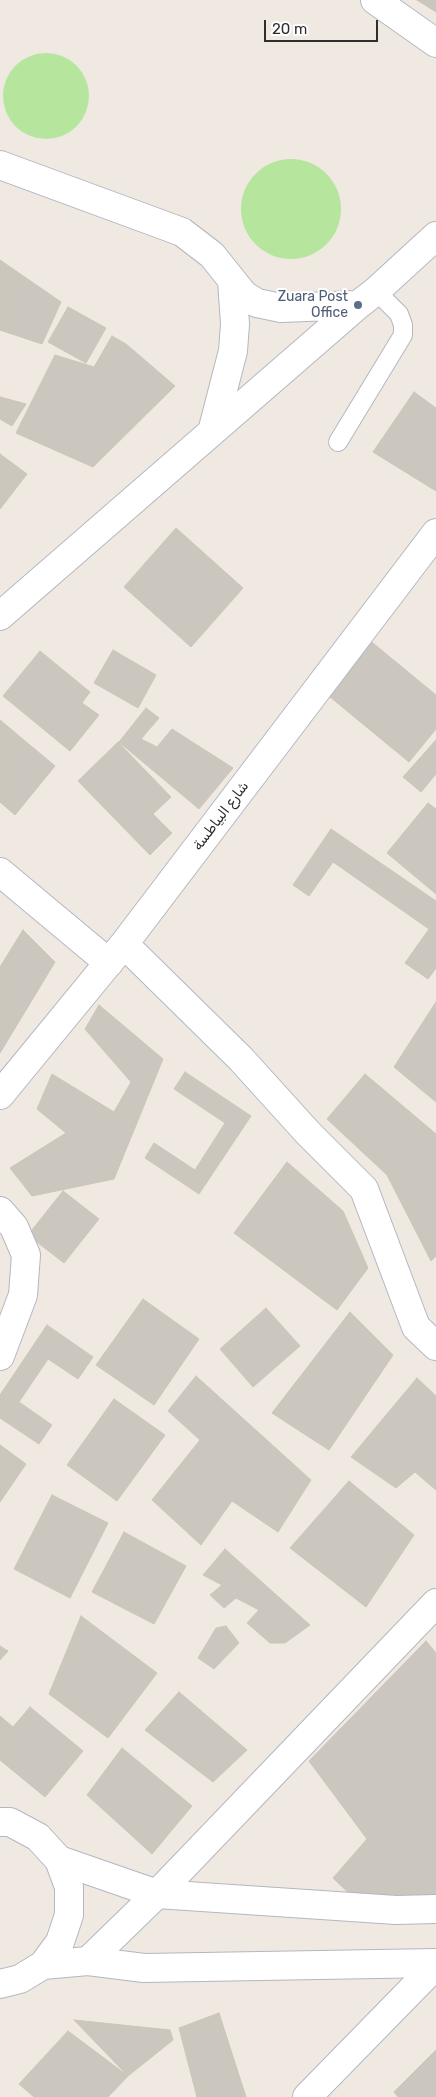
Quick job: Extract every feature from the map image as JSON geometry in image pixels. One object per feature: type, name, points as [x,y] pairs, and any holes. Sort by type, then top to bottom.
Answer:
[{"type":"street","points":[[375,0],[436,43]]},
{"type":"street","points":[[0,164],[182,232],[212,255],[244,295],[257,303],[281,308],[367,298]]},
{"type":"street","points":[[0,616],[436,236]]},
{"type":"street","points":[[212,432],[232,351],[235,324],[232,280]]},
{"type":"street","name":"شارع البياطسة","points":[[0,1095],[116,953],[434,541]]},
{"type":"street","points":[[0,872],[116,953],[241,1059],[308,1133],[364,1189],[416,1327],[436,1346]]},
{"type":"street","points":[[0,1211],[14,1227],[26,1255],[23,1295],[0,1356]]},
{"type":"street","points":[[88,1961],[433,1611]]},
{"type":"street","points":[[0,1822],[10,1822],[38,1836],[59,1860],[69,1887],[69,1915],[60,1942],[43,1965],[20,1979],[0,1984]]},
{"type":"street","points":[[59,1860],[156,1894],[396,1910],[436,1909]]},
{"type":"street","points":[[43,1965],[88,1961],[144,1968],[436,1964]]},
{"type":"street","points":[[307,2097],[436,1964]]},
{"type":"lane","points":[[338,442],[403,335],[403,325],[399,314],[367,298]]},
{"type":"green space","points":[[46,53],[62,56],[70,60],[82,72],[86,80],[89,96],[86,112],[82,120],[70,132],[62,136],[46,139],[30,136],[22,132],[10,120],[6,112],[3,96],[6,80],[10,72],[22,60],[30,56]]},
{"type":"green space","points":[[291,159],[301,160],[319,167],[333,181],[340,199],[340,219],[333,237],[319,251],[301,258],[291,259],[281,258],[263,251],[249,237],[242,219],[241,209],[242,199],[249,181],[263,167],[281,160]]},
{"type":"building","points":[[417,0],[436,0],[436,12]]},
{"type":"building","points":[[0,260],[61,302],[42,344],[0,330]]},
{"type":"building","points":[[68,307],[106,328],[86,363],[48,342]]},
{"type":"building","points":[[112,336],[126,344],[175,386],[93,467],[16,433],[55,355],[94,367]]},
{"type":"building","points":[[414,392],[436,408],[436,491],[373,452]]},
{"type":"building","points":[[0,397],[26,404],[12,426],[0,419]]},
{"type":"building","points":[[0,454],[27,474],[0,509]]},
{"type":"building","points":[[176,528],[243,588],[191,647],[124,587]]},
{"type":"building","points":[[368,639],[436,695],[436,729],[409,762],[324,692]]},
{"type":"building","points":[[113,650],[156,675],[138,708],[94,683]]},
{"type":"building","points":[[40,651],[90,692],[82,703],[99,715],[70,751],[3,696]]},
{"type":"building","points":[[146,708],[159,718],[141,739],[157,747],[172,729],[233,768],[199,809],[119,742]]},
{"type":"building","points":[[0,720],[55,766],[15,815],[0,802]]},
{"type":"building","points":[[436,740],[436,774],[421,792],[403,777]]},
{"type":"building","points":[[118,742],[171,797],[153,814],[172,833],[150,855],[78,781]]},
{"type":"building","points":[[428,803],[436,809],[436,894],[387,853]]},
{"type":"building","points":[[331,829],[436,901],[436,968],[428,979],[405,963],[429,929],[333,862],[309,896],[293,885]]},
{"type":"building","points":[[23,930],[55,962],[0,1053],[0,967]]},
{"type":"building","points":[[436,1002],[436,1102],[394,1067]]},
{"type":"building","points":[[99,1005],[163,1059],[114,1179],[32,1196],[10,1168],[66,1133],[37,1109],[52,1074],[114,1112],[131,1082],[85,1029]]},
{"type":"building","points":[[185,1072],[251,1116],[199,1194],[145,1158],[154,1143],[195,1170],[225,1123],[174,1089]]},
{"type":"building","points":[[365,1074],[436,1134],[436,1256],[431,1261],[387,1175],[327,1119]]},
{"type":"building","points":[[287,1162],[343,1211],[368,1268],[337,1310],[234,1233]]},
{"type":"building","points":[[63,1191],[99,1219],[64,1263],[28,1235]]},
{"type":"building","points":[[143,1299],[199,1339],[154,1405],[96,1365]]},
{"type":"building","points":[[266,1308],[300,1346],[253,1387],[220,1349]]},
{"type":"building","points":[[350,1312],[393,1355],[329,1450],[272,1413]]},
{"type":"building","points":[[47,1325],[93,1357],[78,1379],[48,1359],[19,1402],[52,1425],[39,1444],[0,1418],[0,1395]]},
{"type":"building","points":[[196,1376],[311,1480],[278,1532],[232,1501],[201,1545],[152,1500],[200,1440],[168,1411]]},
{"type":"building","points":[[417,1378],[436,1396],[436,1490],[415,1472],[396,1488],[351,1457]]},
{"type":"building","points":[[114,1399],[165,1435],[117,1501],[67,1465]]},
{"type":"building","points":[[0,1445],[26,1464],[0,1502]]},
{"type":"building","points":[[349,1481],[414,1535],[366,1607],[290,1548]]},
{"type":"building","points":[[52,1495],[108,1523],[70,1598],[14,1569]]},
{"type":"building","points":[[124,1532],[186,1566],[154,1624],[92,1592]]},
{"type":"building","points":[[225,1549],[310,1625],[285,1643],[270,1643],[247,1623],[259,1610],[236,1598],[224,1608],[210,1595],[222,1585],[203,1575]]},
{"type":"building","points":[[81,1616],[157,1673],[108,1738],[49,1694]]},
{"type":"building","points":[[226,1626],[239,1643],[214,1669],[198,1658],[216,1628]]},
{"type":"building","points":[[426,1641],[436,1653],[436,1901],[355,1899],[333,1878],[367,1839],[309,1761]]},
{"type":"building","points":[[0,1646],[8,1651],[0,1660]]},
{"type":"building","points":[[179,1692],[247,1750],[213,1782],[145,1730]]},
{"type":"building","points":[[30,1707],[83,1751],[45,1797],[0,1760],[0,1716],[13,1727]]},
{"type":"building","points":[[122,1748],[192,1806],[152,1854],[87,1795]]},
{"type":"building","points":[[219,2013],[246,2097],[197,2097],[179,2028]]},
{"type":"building","points":[[74,2020],[170,2030],[173,2040],[128,2076]]},
{"type":"building","points":[[68,2031],[128,2076],[108,2097],[34,2097],[19,2084]]},
{"type":"building","points":[[436,2050],[436,2097],[398,2097],[394,2092]]},
{"type":"place","name":"Zuara Post Office","points":[[358,305]]}]
